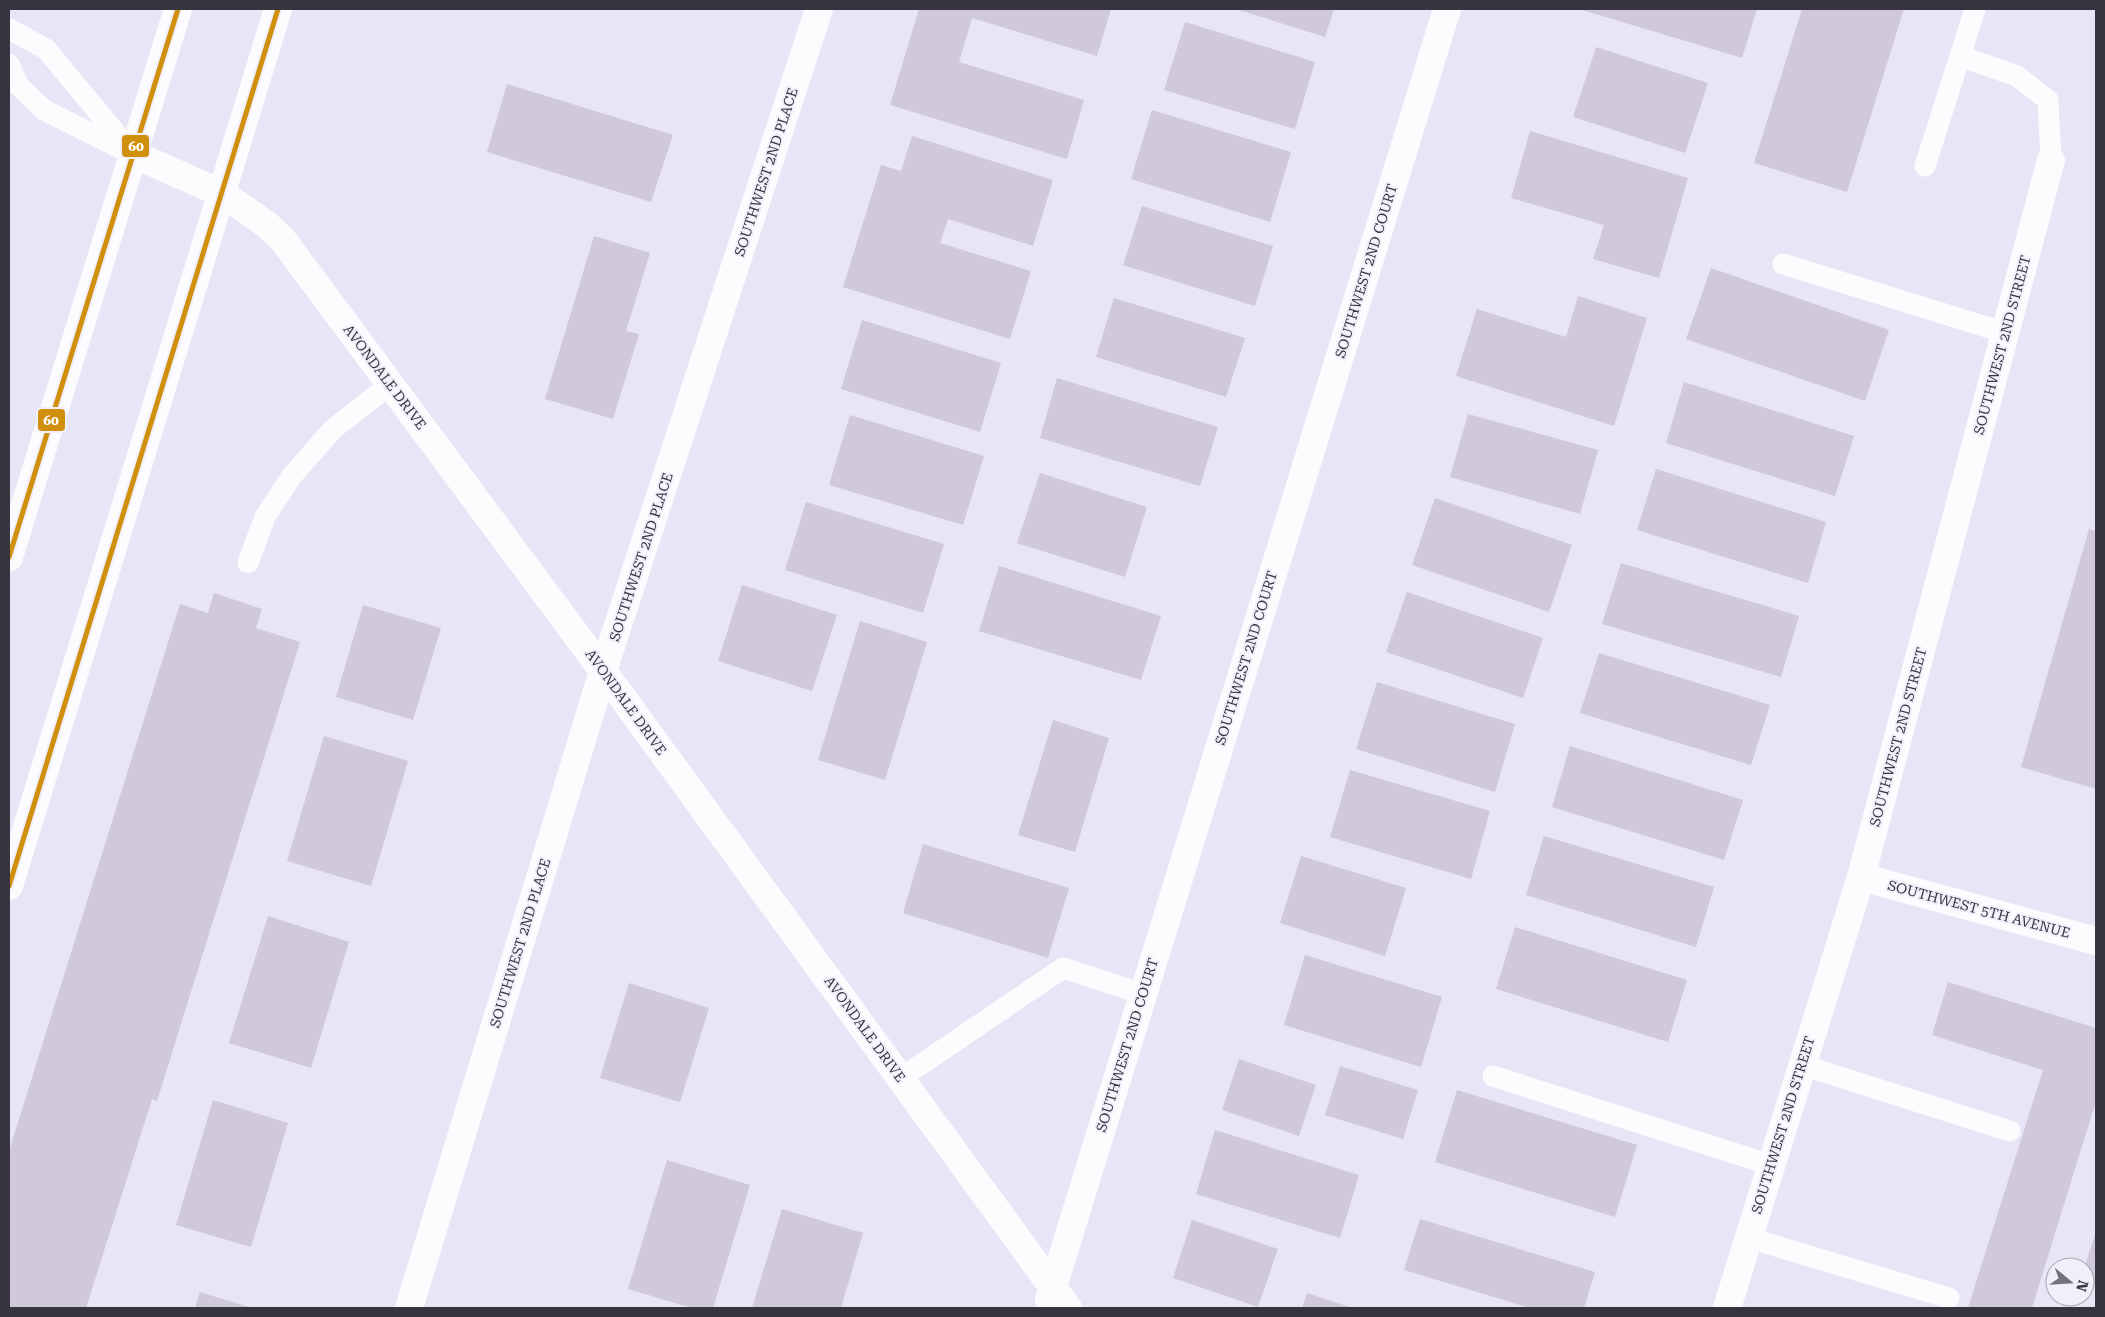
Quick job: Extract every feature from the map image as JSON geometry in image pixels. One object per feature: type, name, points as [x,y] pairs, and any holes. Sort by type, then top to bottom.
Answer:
[{"type":"street","points":[[9,557],[178,9]]},
{"type":"street","points":[[9,886],[278,9]]},
{"type":"street","name":"SOUTHWEST 2ND PLACE","points":[[409,1308],[604,671],[819,9]]},
{"type":"street","name":"SOUTHWEST 2ND COURT","points":[[1055,1301],[1143,994],[1447,9]]},
{"type":"street","name":"AVONDALE DRIVE","points":[[134,154],[221,193],[260,220],[283,240],[604,671],[901,1078],[1055,1301]]},
{"type":"street","name":"SOUTHWEST 2ND STREET","points":[[1727,1308],[1861,877],[2052,160]]},
{"type":"street","name":"SOUTHWEST 5TH AVENUE","points":[[1861,877],[2096,940]]},
{"type":"lane","points":[[1925,166],[1975,9]]},
{"type":"lane","points":[[9,29],[46,48],[134,154]]},
{"type":"lane","points":[[1960,56],[2017,76],[2048,100],[2052,160]]},
{"type":"lane","points":[[9,64],[18,85],[44,110],[134,154]]},
{"type":"lane","points":[[1783,264],[2006,333]]},
{"type":"lane","points":[[248,563],[265,517],[291,477],[333,429],[391,384]]},
{"type":"lane","points":[[901,1078],[1063,968],[1143,994]]},
{"type":"lane","points":[[1802,1065],[2010,1131]]},
{"type":"lane","points":[[1493,1076],[1771,1165]]},
{"type":"lane","points":[[1749,1238],[1949,1298]]},
{"type":"building","points":[[919,9],[1111,9],[1097,56],[972,18],[959,62],[1084,100],[1067,159],[890,105]]},
{"type":"building","points":[[1236,9],[1334,9],[1325,37]]},
{"type":"building","points":[[1579,9],[1757,9],[1742,58]]},
{"type":"building","points":[[1802,9],[1904,9],[1847,192],[1754,163]]},
{"type":"building","points":[[1185,22],[1315,62],[1295,129],[1164,90]]},
{"type":"building","points":[[1596,47],[1708,83],[1685,153],[1573,117]]},
{"type":"building","points":[[507,84],[673,135],[651,202],[487,152]]},
{"type":"building","points":[[1152,110],[1291,152],[1270,222],[1131,179]]},
{"type":"building","points":[[1530,131],[1688,178],[1659,278],[1593,259],[1604,225],[1511,198]]},
{"type":"building","points":[[912,136],[1053,180],[1033,246],[948,219],[940,243],[1031,271],[1010,339],[843,287],[881,165],[901,171]]},
{"type":"building","points":[[1142,206],[1273,246],[1255,306],[1123,265]]},
{"type":"building","points":[[594,236],[650,253],[626,331],[639,334],[613,419],[545,399]]},
{"type":"building","points":[[1711,268],[1889,330],[1865,401],[1686,339]]},
{"type":"building","points":[[1578,296],[1647,318],[1614,426],[1456,376],[1477,309],[1566,337]]},
{"type":"building","points":[[1114,298],[1245,338],[1226,397],[1096,357]]},
{"type":"building","points":[[862,320],[1001,363],[980,432],[841,389]]},
{"type":"building","points":[[1057,378],[1218,427],[1200,486],[1040,438]]},
{"type":"building","points":[[1684,382],[1854,436],[1835,496],[1666,443]]},
{"type":"building","points":[[1468,414],[1598,450],[1580,514],[1450,477]]},
{"type":"building","points":[[850,415],[984,456],[963,525],[829,485]]},
{"type":"building","points":[[1656,469],[1826,522],[1808,583],[1637,530]]},
{"type":"building","points":[[1040,473],[1147,507],[1125,577],[1017,543]]},
{"type":"building","points":[[1435,498],[1572,545],[1549,612],[1412,565]]},
{"type":"building","points":[[806,502],[944,544],[923,613],[785,570]]},
{"type":"building","points":[[2089,529],[2096,531],[2096,789],[2021,767]]},
{"type":"building","points":[[1621,563],[1799,616],[1781,677],[1602,624]]},
{"type":"building","points":[[999,566],[1161,616],[1141,680],[979,631]]},
{"type":"building","points":[[742,585],[837,615],[812,691],[718,661]]},
{"type":"building","points":[[1407,592],[1543,638],[1523,698],[1386,652]]},
{"type":"building","points":[[214,593],[262,609],[256,628],[300,642],[157,1101],[152,1099],[86,1308],[9,1308],[9,1151],[180,604],[208,613]]},
{"type":"building","points":[[363,605],[441,628],[413,720],[336,697]]},
{"type":"building","points":[[860,621],[927,642],[885,780],[818,760]]},
{"type":"building","points":[[1599,653],[1770,705],[1751,765],[1580,713]]},
{"type":"building","points":[[1377,682],[1515,724],[1495,792],[1356,749]]},
{"type":"building","points":[[1053,720],[1109,738],[1075,852],[1018,835]]},
{"type":"building","points":[[324,736],[408,761],[371,886],[287,861]]},
{"type":"building","points":[[1570,746],[1743,800],[1724,860],[1552,807]]},
{"type":"building","points":[[1350,770],[1490,811],[1471,879],[1330,837]]},
{"type":"building","points":[[1544,836],[1714,887],[1696,947],[1526,895]]},
{"type":"building","points":[[923,844],[1069,888],[1048,958],[903,913]]},
{"type":"building","points":[[1301,856],[1406,888],[1385,956],[1280,923]]},
{"type":"building","points":[[268,916],[349,942],[311,1068],[229,1043]]},
{"type":"building","points":[[1515,927],[1687,980],[1668,1042],[1496,989]]},
{"type":"building","points":[[1305,955],[1442,997],[1421,1067],[1284,1025]]},
{"type":"building","points":[[1948,982],[2096,1028],[2096,1101],[2048,1257],[2045,1257],[2045,1266],[2032,1308],[1968,1308],[2043,1070],[1932,1035]]},
{"type":"building","points":[[629,983],[709,1008],[680,1102],[600,1078]]},
{"type":"building","points":[[1239,1059],[1316,1085],[1299,1136],[1222,1110]]},
{"type":"building","points":[[1340,1066],[1418,1090],[1403,1139],[1325,1115]]},
{"type":"building","points":[[1457,1090],[1637,1145],[1615,1217],[1435,1162]]},
{"type":"building","points":[[213,1100],[288,1123],[251,1247],[176,1225]]},
{"type":"building","points":[[1215,1130],[1359,1175],[1340,1238],[1196,1194]]},
{"type":"building","points":[[667,1160],[750,1185],[713,1308],[692,1308],[628,1289]]},
{"type":"building","points":[[782,1209],[863,1233],[841,1308],[752,1308]]},
{"type":"building","points":[[1420,1219],[1595,1272],[1584,1308],[1530,1308],[1404,1270]]},
{"type":"building","points":[[1192,1220],[1278,1249],[1258,1307],[1173,1278]]},
{"type":"building","points":[[2096,1231],[2096,1284],[2095,1257],[2088,1257]]},
{"type":"building","points":[[200,1292],[252,1308],[195,1308]]},
{"type":"building","points":[[1307,1293],[1353,1308],[1302,1308]]},
{"type":"transit line","name":"60","points":[[9,557],[178,9]]},
{"type":"transit line","name":"60","points":[[9,886],[278,9]]}]
